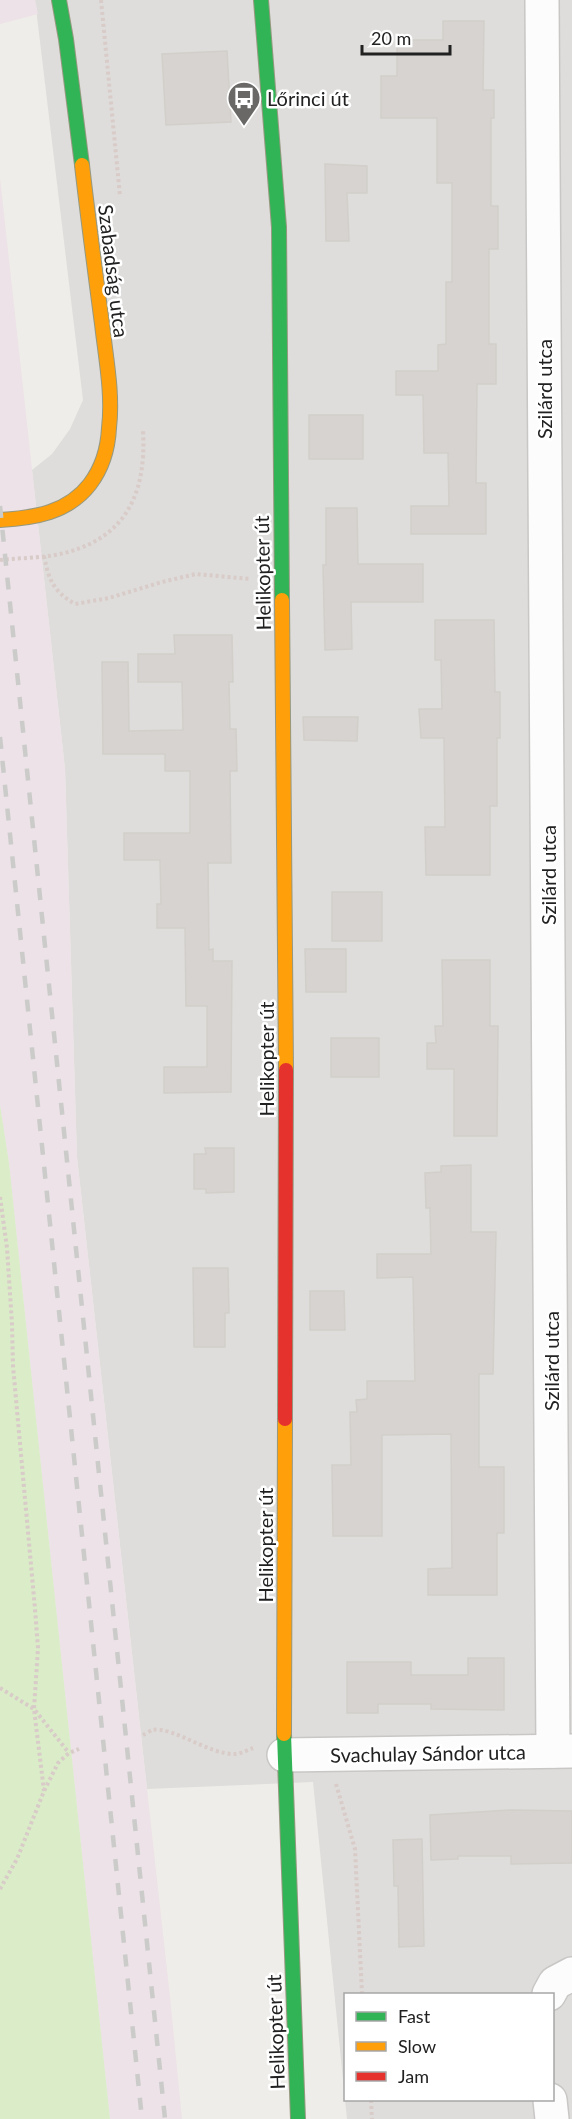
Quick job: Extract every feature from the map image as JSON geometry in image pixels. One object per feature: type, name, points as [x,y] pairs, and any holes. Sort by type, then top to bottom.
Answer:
[{"type":"street","name":"Szabadság utca","points":[[0,520],[39,516],[52,512],[83,492],[98,472],[107,447],[111,418],[110,390],[66,39],[59,0]]},
{"type":"street","points":[[66,39],[73,0]]},
{"type":"street","name":"Helikopter út","points":[[261,0],[279,227],[286,1036],[272,1749],[298,2119]]},
{"type":"street","name":"Szilárd utca","points":[[542,0],[562,1751]]},
{"type":"street","name":"Svachulay Sándor utca","points":[[272,1749],[328,1754],[562,1751]]},
{"type":"street","points":[[550,1993],[555,1983],[572,1974]]},
{"type":"street","points":[[550,2101],[552,2119]]},
{"type":"path","points":[[0,560],[44,556],[87,546]]},
{"type":"path","points":[[44,556],[52,584],[61,596],[75,604],[109,598],[196,574],[253,579]]},
{"type":"path","points":[[0,1197],[7,1248],[13,1366],[38,1648],[34,1710],[44,1791]]},
{"type":"path","points":[[0,1688],[34,1710],[69,1753]]},
{"type":"path","points":[[143,1735],[151,1730],[163,1731],[207,1749],[237,1754],[254,1747],[272,1749]]},
{"type":"path","points":[[0,1889],[17,1858],[58,1763],[69,1753],[79,1749]]},
{"type":"path","points":[[328,1754],[355,1849],[362,1993]]},
{"type":"path","points":[[371,2101],[372,2119]]},
{"type":"shaded area","points":[[0,0],[35,0],[38,14],[0,24]]},
{"type":"shaded area","points":[[35,0],[572,0],[572,2119],[347,2119],[345,2101],[554,2101],[554,1993],[344,1993],[344,2089],[313,1782],[147,1789],[77,1157],[65,769],[32,470],[52,454],[70,429],[83,400]]},
{"type":"shaded area","points":[[0,178],[65,769],[77,1157],[182,2119],[110,2119],[9,1163],[0,1105]]},
{"type":"green space","points":[[0,1105],[9,1163],[110,2119],[0,2119]]},
{"type":"building","points":[[443,21],[484,21],[483,90],[494,90],[494,118],[491,118],[491,206],[498,206],[498,249],[489,249],[489,344],[496,344],[496,384],[477,384],[476,483],[486,483],[486,534],[411,534],[411,506],[449,506],[448,453],[424,453],[423,395],[396,395],[396,371],[438,371],[438,345],[446,344],[446,282],[452,282],[452,183],[437,183],[437,118],[381,118],[381,76],[397,76],[397,40],[443,40]]},
{"type":"building","points":[[227,51],[231,122],[166,125],[162,54]]},
{"type":"building","points":[[325,164],[367,166],[367,193],[347,193],[349,241],[326,241]]},
{"type":"building","points":[[309,415],[363,415],[363,459],[309,459]]},
{"type":"building","points":[[326,508],[357,508],[358,564],[423,564],[423,602],[351,602],[352,649],[325,650],[323,565],[326,565]]},
{"type":"building","points":[[435,620],[494,620],[495,692],[500,692],[500,738],[497,738],[497,806],[490,806],[490,875],[426,875],[425,827],[445,827],[444,738],[421,738],[419,709],[442,709],[441,660],[435,660]]},
{"type":"building","points":[[174,635],[232,635],[233,682],[229,682],[230,729],[236,729],[237,771],[230,771],[231,863],[208,863],[209,950],[213,949],[213,961],[232,961],[231,1092],[164,1093],[164,1067],[207,1067],[207,1006],[186,1006],[185,928],[157,928],[157,904],[161,904],[160,860],[124,860],[124,833],[190,833],[190,771],[165,771],[165,754],[103,754],[102,662],[128,662],[129,731],[183,730],[182,682],[138,682],[138,654],[175,654]]},
{"type":"building","points":[[303,717],[358,717],[357,741],[304,740]]},
{"type":"building","points":[[332,892],[382,892],[382,941],[332,941]]},
{"type":"building","points":[[305,949],[346,949],[346,992],[306,992]]},
{"type":"building","points":[[442,960],[490,960],[490,1026],[498,1026],[497,1136],[454,1136],[454,1069],[427,1069],[427,1043],[436,1043],[435,1026],[443,1026]]},
{"type":"building","points":[[331,1038],[379,1038],[379,1077],[331,1077]]},
{"type":"building","points":[[205,1148],[234,1148],[234,1192],[206,1193],[206,1189],[194,1189],[194,1154],[206,1154]]},
{"type":"building","points":[[471,1165],[471,1232],[496,1232],[493,1374],[479,1374],[479,1467],[504,1467],[504,1533],[497,1533],[497,1595],[428,1595],[428,1569],[452,1568],[451,1434],[382,1435],[382,1536],[333,1536],[332,1465],[351,1465],[350,1412],[357,1412],[356,1400],[367,1399],[367,1381],[415,1381],[413,1277],[377,1278],[377,1254],[431,1254],[430,1208],[426,1208],[425,1173],[441,1172],[441,1166]]},
{"type":"building","points":[[193,1268],[228,1268],[229,1313],[225,1313],[225,1347],[194,1347]]},
{"type":"building","points":[[310,1291],[344,1291],[345,1330],[310,1330]]},
{"type":"building","points":[[468,1658],[504,1658],[504,1710],[431,1709],[431,1704],[378,1704],[378,1713],[347,1713],[347,1662],[411,1662],[411,1675],[468,1675]]},
{"type":"building","points":[[510,1810],[572,1811],[572,1863],[511,1864],[511,1856],[458,1856],[458,1859],[431,1860],[430,1815]]},
{"type":"building","points":[[422,1839],[424,1946],[399,1947],[398,1886],[394,1886],[393,1840]]},
{"type":"railway","points":[[0,506],[165,2119]]},
{"type":"railway","points":[[0,737],[142,2119]]},
{"type":"traffic: fast","points":[[59,0],[82,165]]},
{"type":"traffic: fast","points":[[261,0],[279,227],[282,600]]},
{"type":"traffic: fast","points":[[284,1734],[298,2119]]},
{"type":"traffic: slow","points":[[0,520],[25,518],[50,512],[71,502],[90,484],[101,465],[106,450],[110,389],[82,165]]},
{"type":"traffic: slow","points":[[282,600],[286,1070]]},
{"type":"traffic: slow","points":[[284,1734],[285,1419]]},
{"type":"traffic: jam","points":[[285,1419],[286,1070]]},
{"type":"place","name":"Lőrinci út","points":[[244,127]]}]
